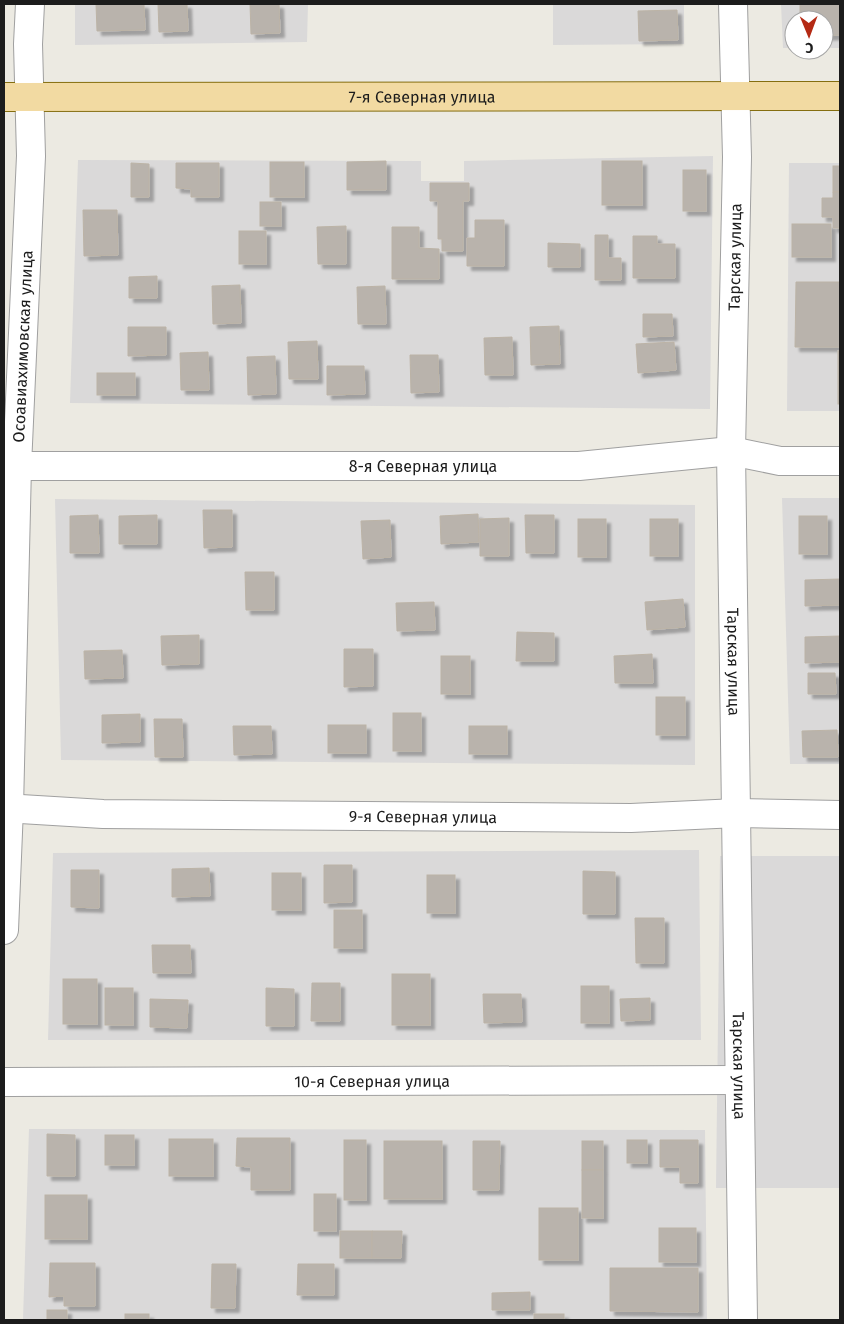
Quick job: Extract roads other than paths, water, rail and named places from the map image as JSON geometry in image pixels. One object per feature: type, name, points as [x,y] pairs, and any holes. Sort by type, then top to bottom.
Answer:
[{"type":"main road","name":"7-я Северная улица","points":[[17,97],[840,96]]},
{"type":"street","name":"Осоавиахимовская улица","points":[[4,930],[10,466],[32,156],[17,97],[30,4]]},
{"type":"street","name":"Тарская улица","points":[[733,4],[737,157],[731,451],[737,813],[738,1080],[743,1320]]},
{"type":"street","name":"8-я Северная улица","points":[[10,466],[579,466],[731,451],[780,461],[840,461]]},
{"type":"street","name":"9-я Северная улица","points":[[6,808],[103,814],[631,818],[737,813],[840,815]]},
{"type":"street","name":"10-я Северная улица","points":[[4,1082],[738,1080]]}]
